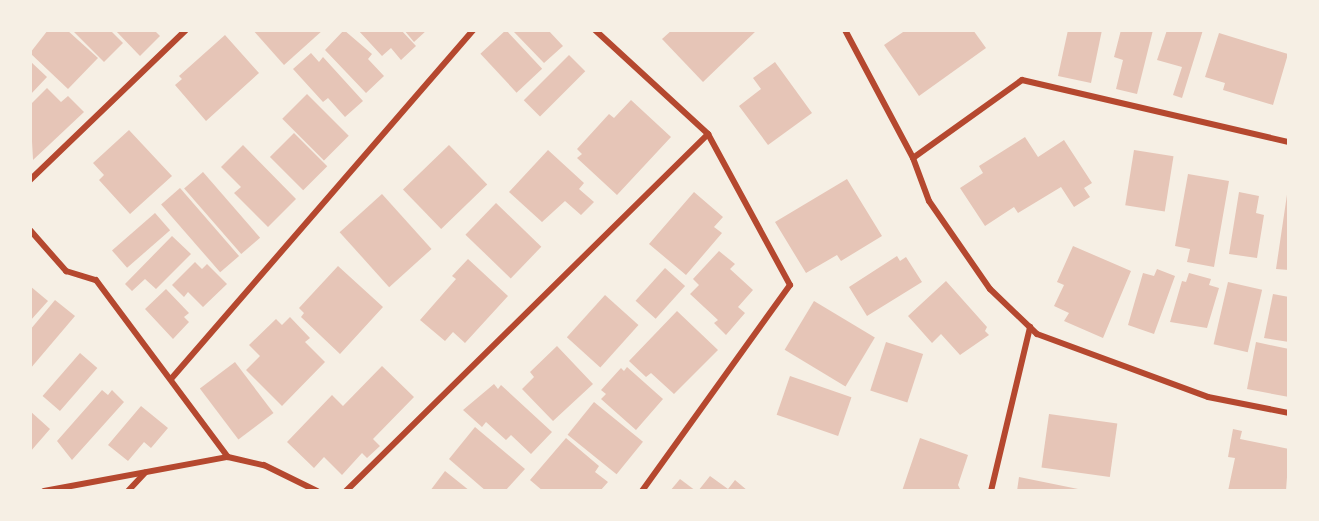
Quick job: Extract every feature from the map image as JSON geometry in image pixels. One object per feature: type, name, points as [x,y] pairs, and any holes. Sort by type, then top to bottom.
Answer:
[{"type":"street","points":[[30,180],[186,30]]},
{"type":"street","points":[[171,379],[473,30]]},
{"type":"street","points":[[595,30],[708,134],[790,285],[642,491]]},
{"type":"street","points":[[845,30],[913,158],[929,201],[990,290],[1037,334],[1208,397],[1289,413]]},
{"type":"street","points":[[913,158],[1022,80],[1288,140]]},
{"type":"street","points":[[346,491],[708,134]]},
{"type":"street","points":[[30,230],[66,271],[96,280],[228,457]]},
{"type":"street","points":[[991,491],[1030,327]]},
{"type":"street","points":[[44,491],[228,457],[264,465],[317,491]]},
{"type":"street","points":[[128,491],[145,472]]},
{"type":"building","points":[[48,30],[67,30],[98,58],[68,89],[30,53]]},
{"type":"building","points":[[72,30],[110,30],[123,43],[104,62]]},
{"type":"building","points":[[115,30],[154,30],[160,36],[140,56]]},
{"type":"building","points":[[253,30],[323,30],[284,65]]},
{"type":"building","points":[[344,30],[372,54],[368,59],[384,76],[366,93],[325,50]]},
{"type":"building","points":[[358,30],[401,30],[416,46],[401,60],[391,48],[382,56]]},
{"type":"building","points":[[404,30],[427,30],[414,42]]},
{"type":"building","points":[[506,30],[542,69],[517,93],[480,54]]},
{"type":"building","points":[[517,30],[548,30],[563,46],[544,63],[514,32]]},
{"type":"building","points":[[672,30],[757,30],[703,82],[662,39]]},
{"type":"building","points":[[906,30],[973,30],[986,48],[919,96],[884,45]]},
{"type":"building","points":[[1068,30],[1102,30],[1091,83],[1058,76]]},
{"type":"building","points":[[1121,30],[1153,30],[1137,94],[1116,89],[1123,60],[1114,57]]},
{"type":"building","points":[[1167,30],[1203,30],[1182,98],[1173,95],[1182,67],[1157,60]]},
{"type":"building","points":[[1219,33],[1288,54],[1273,105],[1223,90],[1225,83],[1205,77]]},
{"type":"building","points":[[225,35],[259,73],[206,121],[175,85],[182,79],[179,76]]},
{"type":"building","points":[[311,53],[319,62],[323,57],[363,101],[345,117],[328,98],[323,102],[293,69]]},
{"type":"building","points":[[569,55],[585,71],[540,117],[524,100]]},
{"type":"building","points":[[30,61],[47,77],[30,95]]},
{"type":"building","points":[[775,62],[812,113],[768,145],[739,106],[761,89],[753,78]]},
{"type":"building","points":[[47,88],[61,102],[68,96],[84,112],[33,160],[30,105]]},
{"type":"building","points":[[307,94],[349,136],[324,160],[282,119]]},
{"type":"building","points":[[631,100],[671,137],[617,195],[577,158],[582,154],[577,149],[609,114],[614,118]]},
{"type":"building","points":[[129,130],[172,176],[130,214],[99,180],[104,175],[93,163]]},
{"type":"building","points":[[294,133],[327,166],[303,190],[270,157]]},
{"type":"building","points":[[1025,137],[1038,157],[1064,140],[1092,183],[1084,188],[1090,197],[1074,207],[1061,187],[1018,213],[1014,207],[985,226],[960,188],[983,173],[979,166]]},
{"type":"building","points":[[243,145],[296,199],[268,227],[234,193],[241,187],[221,167]]},
{"type":"building","points":[[449,145],[487,185],[441,229],[403,189]]},
{"type":"building","points":[[548,150],[584,183],[579,189],[594,202],[581,215],[565,201],[542,222],[509,192]]},
{"type":"building","points":[[1134,150],[1174,156],[1165,212],[1125,205]]},
{"type":"building","points":[[203,172],[260,238],[241,254],[184,188]]},
{"type":"building","points":[[1188,174],[1229,181],[1214,267],[1187,262],[1190,249],[1175,246]]},
{"type":"building","points":[[847,179],[882,236],[841,261],[837,255],[806,273],[775,222]]},
{"type":"building","points":[[180,188],[239,256],[220,272],[161,204]]},
{"type":"building","points":[[1289,188],[1289,270],[1276,269]]},
{"type":"building","points":[[694,192],[723,217],[714,227],[722,233],[686,275],[649,244]]},
{"type":"building","points":[[1239,192],[1259,196],[1256,213],[1264,215],[1257,258],[1229,254]]},
{"type":"building","points":[[382,194],[432,249],[389,287],[340,232]]},
{"type":"building","points":[[496,203],[541,247],[511,278],[465,235]]},
{"type":"building","points":[[155,213],[170,230],[127,268],[112,250]]},
{"type":"building","points":[[172,236],[191,254],[156,289],[145,279],[132,291],[125,284]]},
{"type":"building","points":[[1073,246],[1131,271],[1103,338],[1064,321],[1069,313],[1054,306],[1064,285],[1057,282]]},
{"type":"building","points":[[719,251],[735,264],[730,269],[753,290],[738,307],[745,313],[726,335],[714,323],[718,320],[690,294],[699,285],[693,279]]},
{"type":"building","points":[[897,256],[900,261],[906,257],[922,282],[867,316],[849,287]]},
{"type":"building","points":[[468,259],[508,296],[465,343],[453,332],[445,341],[420,320],[456,279],[452,276]]},
{"type":"building","points":[[195,262],[202,269],[207,264],[227,284],[203,307],[188,292],[184,297],[172,285]]},
{"type":"building","points":[[338,266],[383,307],[340,354],[301,317],[304,313],[299,308]]},
{"type":"building","points":[[665,268],[685,286],[656,319],[636,301]]},
{"type":"building","points":[[1157,269],[1175,276],[1154,334],[1128,325],[1143,273],[1154,276]]},
{"type":"building","points":[[1189,273],[1211,279],[1209,285],[1219,288],[1207,328],[1170,322],[1182,281],[1186,282]]},
{"type":"building","points":[[946,281],[987,327],[985,331],[989,335],[960,355],[941,334],[932,343],[908,316]]},
{"type":"building","points":[[1228,282],[1262,290],[1248,352],[1214,344]]},
{"type":"building","points":[[30,286],[48,301],[30,321]]},
{"type":"building","points":[[166,289],[189,313],[184,317],[189,322],[173,339],[145,309]]},
{"type":"building","points":[[1273,294],[1289,297],[1289,342],[1264,338]]},
{"type":"building","points":[[605,295],[638,325],[600,367],[567,337]]},
{"type":"building","points":[[55,300],[75,316],[30,369],[30,330]]},
{"type":"building","points":[[814,301],[875,338],[846,386],[785,350]]},
{"type":"building","points":[[677,311],[718,350],[674,394],[651,373],[646,377],[629,361]]},
{"type":"building","points":[[290,317],[310,338],[305,342],[325,362],[282,406],[246,370],[260,356],[249,345],[276,319],[282,325]]},
{"type":"building","points":[[886,342],[923,354],[907,403],[870,391]]},
{"type":"building","points":[[1256,342],[1289,349],[1289,397],[1247,389]]},
{"type":"building","points":[[557,346],[593,384],[553,421],[522,389],[534,377],[530,372]]},
{"type":"building","points":[[80,353],[97,368],[60,411],[43,396]]},
{"type":"building","points":[[235,362],[274,413],[238,440],[200,388]]},
{"type":"building","points":[[382,366],[414,397],[373,439],[380,446],[367,458],[362,453],[342,475],[324,457],[314,468],[287,442],[332,395],[343,406]]},
{"type":"building","points":[[627,367],[663,399],[636,430],[601,399],[606,394],[601,390],[621,368],[624,371]]},
{"type":"building","points":[[790,376],[851,397],[838,436],[777,415]]},
{"type":"building","points":[[494,384],[498,389],[501,385],[552,432],[531,454],[511,435],[506,440],[486,422],[482,427],[463,410]]},
{"type":"building","points":[[102,390],[108,395],[112,390],[124,402],[72,460],[57,441]]},
{"type":"building","points":[[594,402],[643,442],[617,474],[568,435]]},
{"type":"building","points":[[141,406],[168,428],[151,448],[144,442],[128,461],[108,445]]},
{"type":"building","points":[[30,411],[50,429],[30,452]]},
{"type":"building","points":[[1049,414],[1117,424],[1110,477],[1041,467]]},
{"type":"building","points":[[475,427],[525,469],[505,491],[486,491],[449,459]]},
{"type":"building","points":[[1233,429],[1242,431],[1240,439],[1289,449],[1286,491],[1228,491],[1235,458],[1228,457]]},
{"type":"building","points":[[566,438],[599,466],[595,472],[608,482],[600,491],[543,491],[530,480]]},
{"type":"building","points":[[920,438],[968,455],[958,485],[961,491],[902,491]]},
{"type":"building","points":[[445,471],[470,491],[430,491]]},
{"type":"building","points":[[710,476],[728,489],[735,480],[748,491],[698,491]]},
{"type":"building","points":[[1019,477],[1083,490],[1083,491],[1017,491]]},
{"type":"building","points":[[680,479],[696,491],[670,491]]}]
